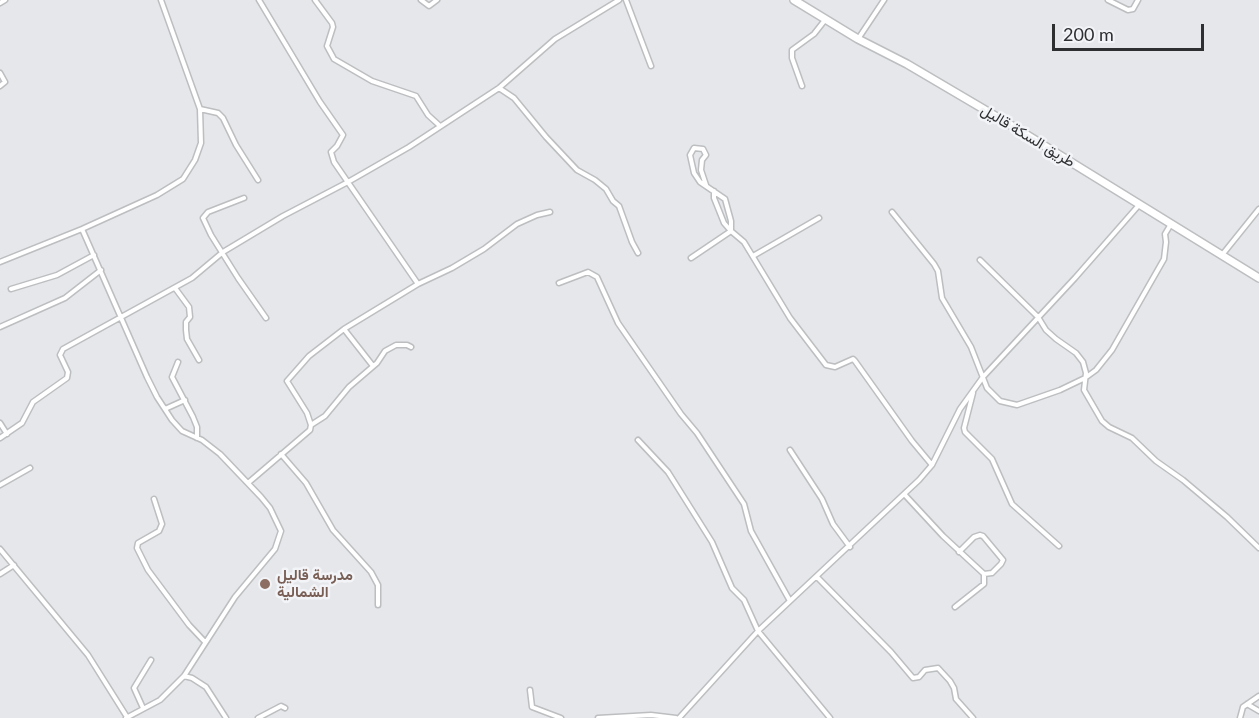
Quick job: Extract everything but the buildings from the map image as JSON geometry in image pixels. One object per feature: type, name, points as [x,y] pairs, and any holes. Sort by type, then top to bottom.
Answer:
[{"type":"main road","name":"طريق السكة قاليل","points":[[794,0],[858,39],[907,64],[1259,278]]},
{"type":"street","points":[[0,3],[5,0]]},
{"type":"street","points":[[0,262],[131,208],[183,179],[195,160],[201,143],[200,108],[161,0]]},
{"type":"street","points":[[259,0],[320,102],[343,135],[332,152],[334,162],[418,284]]},
{"type":"street","points":[[315,0],[332,23],[333,27],[327,46],[334,59],[372,81],[416,96],[428,115],[440,126]]},
{"type":"street","points":[[422,0],[429,6],[437,0]]},
{"type":"street","points":[[0,438],[22,423],[33,402],[67,378],[68,372],[60,355],[62,351],[175,288],[207,267],[223,252],[306,203],[348,182],[440,126],[499,88],[555,39],[619,0]]},
{"type":"street","points":[[626,0],[651,66]]},
{"type":"street","points":[[858,39],[884,0]]},
{"type":"street","points":[[1108,0],[1128,10],[1133,9],[1138,0]]},
{"type":"street","points":[[802,86],[792,58],[792,50],[814,34],[826,20]]},
{"type":"street","points":[[0,73],[5,82],[0,86]]},
{"type":"street","points":[[499,88],[514,98],[577,170],[606,189],[619,206],[638,253]]},
{"type":"street","points":[[200,108],[218,113],[223,118],[236,145],[258,180]]},
{"type":"street","points":[[706,185],[701,170],[702,160],[706,155],[703,149],[694,148],[690,155],[694,173],[700,182],[725,199],[731,221],[731,231]]},
{"type":"street","points":[[714,191],[714,198],[724,223],[744,242],[782,306],[822,360],[830,367],[835,367],[853,359],[932,465]]},
{"type":"street","points":[[244,198],[208,212],[203,218],[237,278],[266,318]]},
{"type":"street","points":[[719,208],[725,199]]},
{"type":"street","points":[[598,718],[651,715],[677,718],[759,631],[905,495],[932,465],[960,409],[975,387],[1139,204]]},
{"type":"street","points":[[1222,255],[1259,209]]},
{"type":"street","points":[[311,425],[307,413],[288,383],[288,378],[309,356],[344,329],[418,284],[484,249],[517,224],[550,212]]},
{"type":"street","points":[[892,212],[938,271],[942,298],[971,347],[992,395],[1008,404],[1017,405],[1060,390],[1096,370],[1112,350],[1164,259],[1165,234],[1172,224]]},
{"type":"street","points":[[753,256],[819,218]]},
{"type":"street","points":[[0,549],[88,655],[126,718],[166,695],[184,676],[250,577],[279,542],[281,531],[266,503],[220,454],[177,427],[157,397],[82,229]]},
{"type":"street","points":[[691,258],[731,231]]},
{"type":"street","points":[[11,289],[57,275],[94,255]]},
{"type":"street","points":[[980,260],[1038,317],[1046,330],[1076,353],[1083,362],[1084,390],[1102,421],[1132,438],[1259,548]]},
{"type":"street","points":[[0,327],[65,298],[101,270]]},
{"type":"street","points":[[559,283],[588,272],[597,277],[618,323],[681,414],[698,433],[744,504],[751,531],[790,602]]},
{"type":"street","points":[[175,288],[189,307],[190,317],[186,322],[187,339],[199,360]]},
{"type":"street","points":[[344,329],[373,366]]},
{"type":"street","points":[[248,483],[308,433],[311,425],[325,416],[390,347],[402,344],[411,347]]},
{"type":"street","points":[[178,362],[172,377],[185,400],[196,427],[197,438]]},
{"type":"street","points":[[975,387],[966,419],[965,432],[992,459],[1012,504],[1059,546]]},
{"type":"street","points":[[165,409],[185,400]]},
{"type":"street","points":[[0,423],[7,434]]},
{"type":"street","points":[[638,440],[668,472],[712,542],[732,588],[744,600],[759,631],[830,718]]},
{"type":"street","points":[[790,450],[822,499],[833,524],[849,547]]},
{"type":"street","points":[[281,454],[306,483],[333,530],[371,572],[378,585],[378,605]]},
{"type":"street","points":[[0,485],[30,468]]},
{"type":"street","points":[[905,495],[959,552],[984,574],[992,573],[1003,561],[980,535],[974,537],[959,552]]},
{"type":"street","points":[[154,499],[162,524],[159,531],[138,543],[137,548],[148,570],[189,625],[205,642]]},
{"type":"street","points":[[0,574],[14,565]]},
{"type":"street","points":[[955,607],[984,584],[984,574]]},
{"type":"street","points":[[817,578],[891,652],[913,678],[919,677],[925,670],[938,668],[950,681],[956,699],[973,718]]},
{"type":"street","points":[[144,708],[134,688],[151,660]]},
{"type":"street","points":[[184,676],[206,687],[226,718]]},
{"type":"street","points":[[530,690],[532,707],[561,718]]},
{"type":"street","points":[[1239,718],[1247,704],[1259,696]]},
{"type":"street","points":[[1247,704],[1259,711]]},
{"type":"street","points":[[258,718],[281,706],[285,708]]},
{"type":"place","name":"مدرسة قاليل الشمالية","points":[[265,584]]}]
